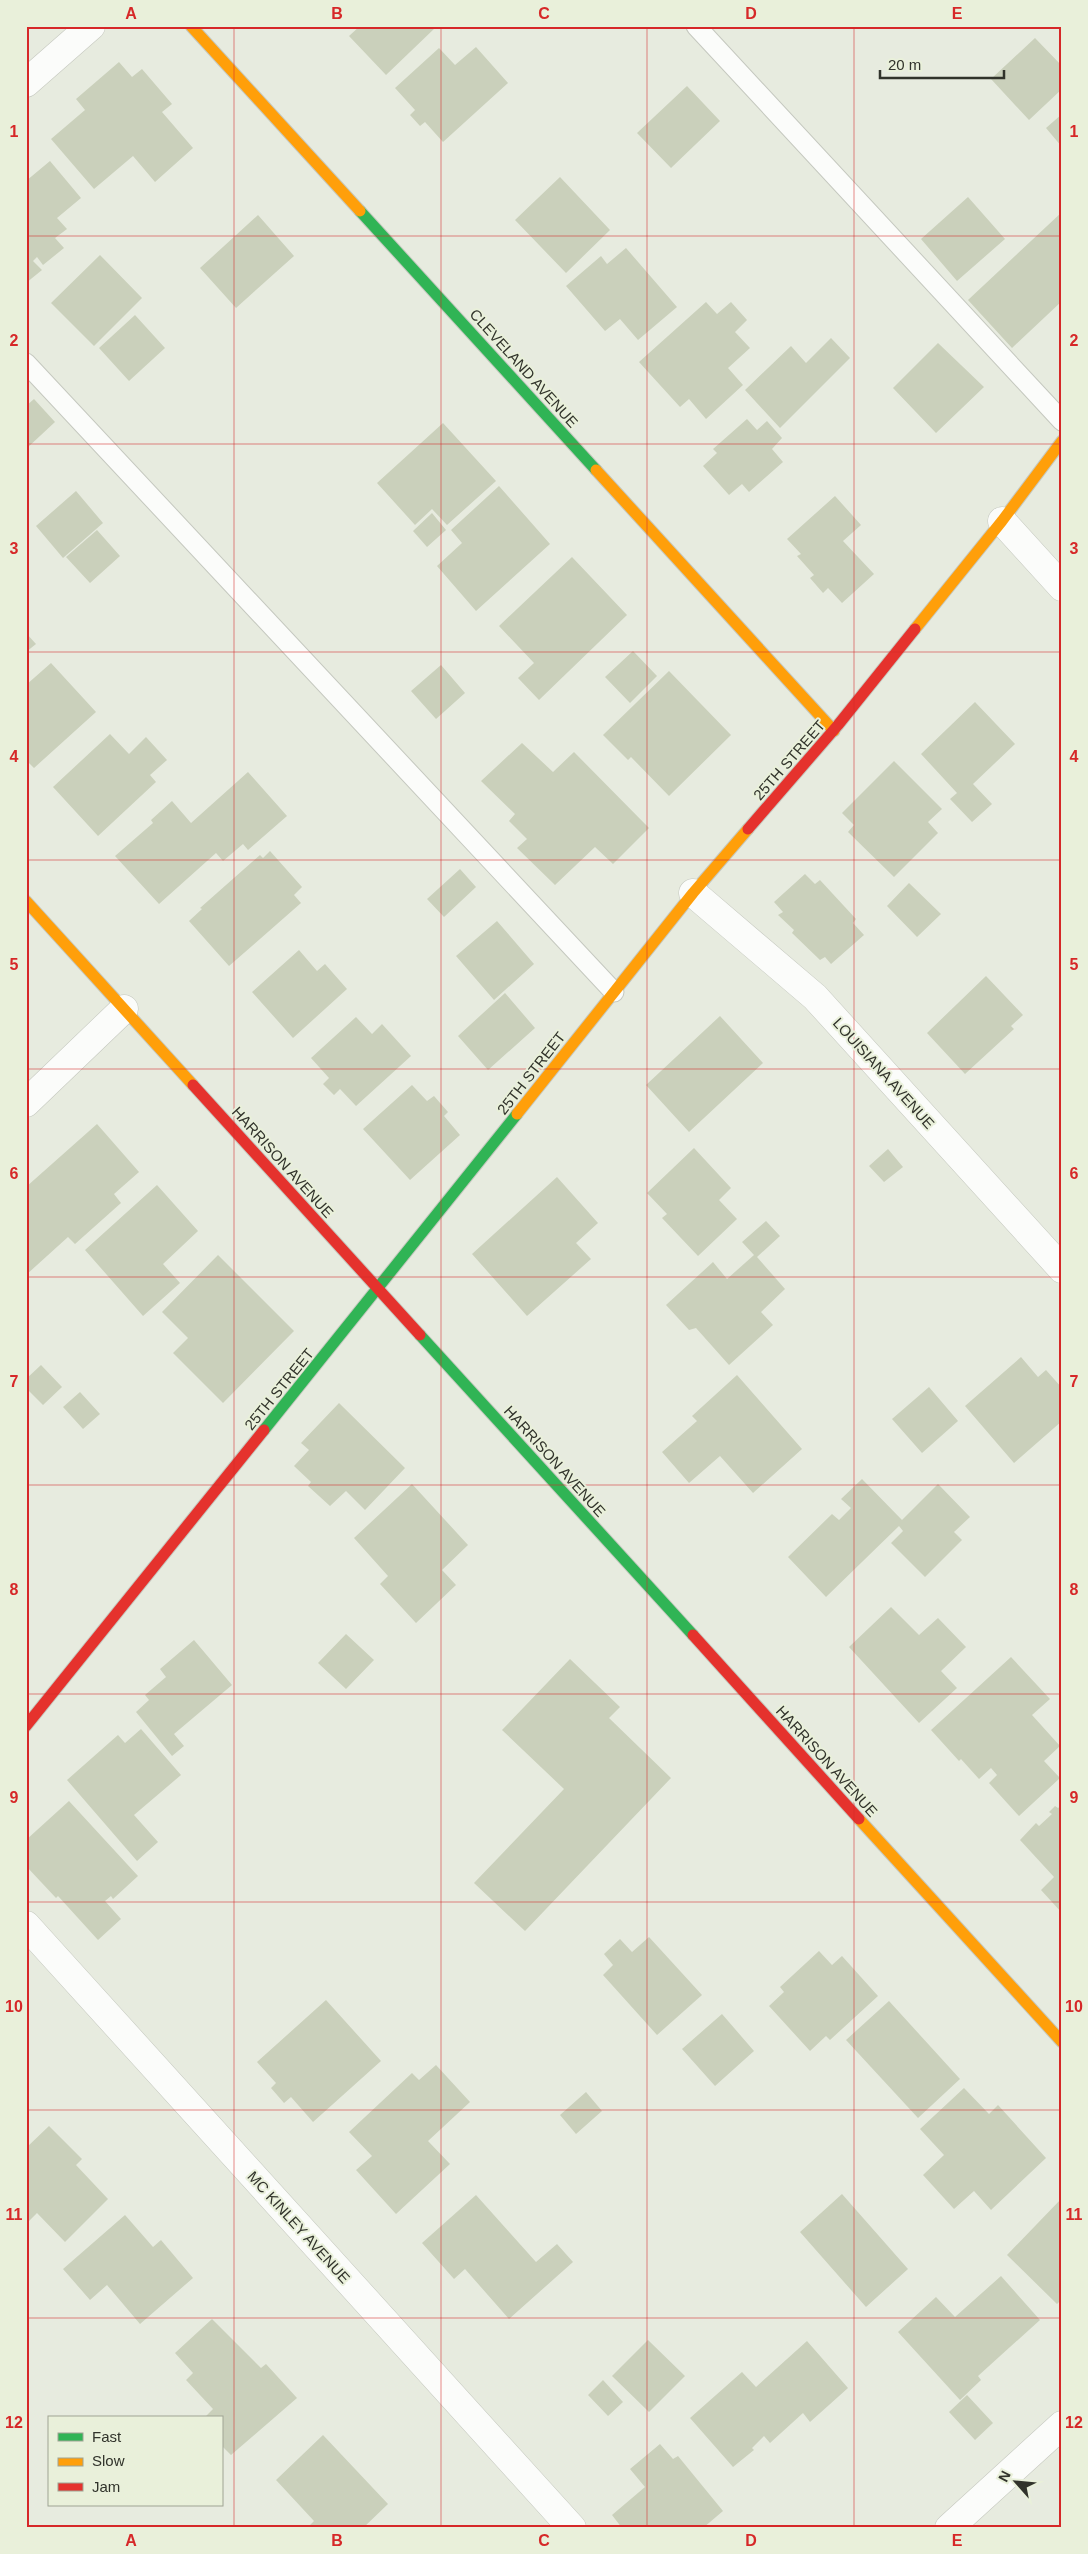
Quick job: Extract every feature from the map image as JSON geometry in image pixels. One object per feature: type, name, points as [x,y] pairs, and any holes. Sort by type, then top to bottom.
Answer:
[{"type":"street","points":[[26,83],[92,26]]},
{"type":"street","name":"CLEVELAND AVENUE","points":[[191,26],[834,730]]},
{"type":"street","name":"25TH STREET","points":[[26,1726],[378,1289],[693,893],[834,730],[1002,521],[1062,441]]},
{"type":"street","points":[[1002,521],[1062,587]]},
{"type":"street","name":"LOUISIANA AVENUE","points":[[693,893],[815,998],[1062,1269]]},
{"type":"street","name":"HARRISON AVENUE","points":[[26,901],[1062,2042]]},
{"type":"street","points":[[26,1103],[124,1008]]},
{"type":"street","name":"MC KINLEY AVENUE","points":[[26,1926],[572,2528]]},
{"type":"street","points":[[949,2528],[1062,2425]]},
{"type":"lane","points":[[696,26],[1062,421]]},
{"type":"lane","points":[[26,363],[614,992]]},
{"type":"building","points":[[360,26],[433,26],[435,28],[386,75],[349,36]]},
{"type":"building","points":[[1035,38],[1062,66],[1062,89],[1029,120],[991,79]]},
{"type":"building","points":[[476,47],[508,83],[443,142],[425,122],[420,126],[410,115],[415,110],[395,88],[439,48],[455,65]]},
{"type":"building","points":[[119,62],[132,77],[142,69],[172,104],[162,112],[193,148],[155,182],[133,156],[94,189],[51,139],[85,110],[76,99]]},
{"type":"building","points":[[687,86],[720,121],[671,168],[637,133]]},
{"type":"building","points":[[1062,114],[1062,147],[1046,128]]},
{"type":"building","points":[[50,161],[81,198],[57,218],[67,229],[55,238],[64,248],[43,265],[37,257],[33,261],[42,270],[26,283],[26,181]]},
{"type":"building","points":[[560,177],[610,230],[566,273],[515,220]]},
{"type":"building","points":[[968,197],[1005,239],[957,281],[921,239]]},
{"type":"building","points":[[1062,212],[1062,301],[1012,348],[968,300]]},
{"type":"building","points":[[258,215],[294,256],[236,308],[200,268]]},
{"type":"building","points":[[626,248],[677,307],[638,340],[620,319],[605,331],[566,286],[601,256],[607,264]]},
{"type":"building","points":[[100,255],[142,298],[94,346],[51,303]]},
{"type":"building","points":[[706,302],[717,314],[731,302],[747,320],[735,332],[750,348],[728,368],[743,385],[706,419],[689,399],[680,407],[639,362]]},
{"type":"building","points":[[135,315],[165,348],[129,381],[99,348]]},
{"type":"building","points":[[831,338],[850,358],[780,428],[745,390],[791,346],[806,363]]},
{"type":"building","points":[[938,343],[984,387],[936,433],[893,388]]},
{"type":"building","points":[[34,399],[55,422],[26,449],[26,406]]},
{"type":"building","points":[[747,419],[757,430],[767,421],[782,438],[772,449],[783,462],[749,492],[742,484],[729,495],[703,466],[717,453],[713,449]]},
{"type":"building","points":[[443,423],[496,481],[447,525],[432,509],[415,525],[377,483]]},
{"type":"building","points":[[499,486],[550,544],[476,611],[437,566],[462,543],[451,530]]},
{"type":"building","points":[[76,491],[103,523],[63,558],[36,526]]},
{"type":"building","points":[[835,496],[861,525],[843,541],[874,574],[842,603],[828,588],[823,593],[810,578],[814,575],[797,556],[801,554],[787,539]]},
{"type":"building","points":[[432,513],[446,530],[427,547],[413,531]]},
{"type":"building","points":[[97,530],[120,556],[90,583],[66,557]]},
{"type":"building","points":[[572,557],[627,615],[539,700],[518,678],[534,663],[499,626]]},
{"type":"building","points":[[26,633],[36,644],[26,652]]},
{"type":"building","points":[[633,651],[657,676],[630,703],[605,677]]},
{"type":"building","points":[[51,663],[96,712],[34,768],[26,760],[26,685]]},
{"type":"building","points":[[441,665],[465,693],[436,719],[411,691]]},
{"type":"building","points":[[669,671],[731,735],[669,796],[631,757],[628,760],[603,735]]},
{"type":"building","points":[[975,702],[1015,744],[973,784],[992,804],[972,822],[950,799],[957,793],[921,754]]},
{"type":"building","points":[[110,734],[129,754],[146,737],[167,760],[150,775],[156,782],[98,836],[53,787]]},
{"type":"building","points":[[522,743],[553,772],[574,752],[649,828],[613,864],[595,847],[555,885],[517,848],[527,839],[509,821],[515,814],[481,781]]},
{"type":"building","points":[[894,761],[942,809],[928,822],[938,833],[894,877],[848,832],[854,825],[842,813]]},
{"type":"building","points":[[248,772],[287,816],[248,850],[243,844],[223,861],[216,853],[159,904],[115,856],[153,823],[151,820],[172,801],[191,823]]},
{"type":"building","points":[[270,851],[302,887],[294,895],[301,903],[229,966],[189,921],[202,909],[200,908],[260,855],[263,858]]},
{"type":"building","points":[[460,869],[476,887],[444,917],[427,899]]},
{"type":"building","points":[[805,874],[815,884],[820,880],[856,919],[853,923],[864,935],[831,964],[825,957],[820,960],[792,933],[794,930],[778,915],[783,912],[774,902]]},
{"type":"building","points":[[909,883],[941,914],[917,937],[887,906]]},
{"type":"building","points":[[497,921],[534,964],[494,1000],[456,956]]},
{"type":"building","points":[[299,950],[317,971],[325,964],[347,989],[293,1038],[252,992]]},
{"type":"building","points":[[986,976],[1023,1015],[1011,1026],[1014,1029],[965,1074],[927,1033]]},
{"type":"building","points":[[505,993],[535,1028],[488,1070],[458,1036]]},
{"type":"building","points":[[720,1016],[763,1063],[689,1132],[646,1085]]},
{"type":"building","points":[[356,1017],[372,1034],[382,1024],[411,1056],[356,1106],[340,1089],[334,1095],[323,1084],[329,1078],[311,1058]]},
{"type":"building","points":[[412,1085],[427,1101],[434,1096],[448,1112],[444,1116],[460,1135],[410,1180],[363,1129]]},
{"type":"building","points":[[97,1124],[139,1172],[114,1194],[121,1203],[75,1244],[68,1237],[26,1275],[26,1187]]},
{"type":"building","points":[[694,1148],[731,1188],[719,1200],[737,1219],[698,1256],[662,1218],[667,1214],[647,1193]]},
{"type":"building","points":[[888,1149],[903,1167],[884,1182],[869,1166]]},
{"type":"building","points":[[557,1177],[598,1223],[576,1243],[591,1259],[527,1316],[472,1254]]},
{"type":"building","points":[[157,1185],[198,1231],[163,1264],[180,1283],[143,1316],[85,1250]]},
{"type":"building","points":[[766,1221],[780,1236],[757,1257],[785,1289],[761,1312],[773,1325],[729,1365],[696,1328],[689,1330],[666,1305],[713,1262],[727,1279],[754,1255],[742,1242]]},
{"type":"building","points":[[218,1255],[294,1331],[223,1403],[173,1353],[188,1338],[162,1312]]},
{"type":"building","points":[[1021,1357],[1038,1377],[1046,1370],[1062,1388],[1062,1421],[1014,1463],[965,1406]]},
{"type":"building","points":[[41,1365],[62,1387],[43,1405],[26,1388],[26,1379]]},
{"type":"building","points":[[737,1375],[802,1449],[753,1493],[720,1456],[689,1483],[662,1452],[697,1421],[692,1416]]},
{"type":"building","points":[[929,1387],[958,1421],[922,1453],[892,1419]]},
{"type":"building","points":[[80,1392],[100,1414],[83,1429],[63,1407]]},
{"type":"building","points":[[339,1403],[405,1468],[365,1510],[346,1491],[330,1506],[308,1486],[311,1482],[294,1466],[309,1450],[301,1443]]},
{"type":"building","points":[[862,1479],[902,1520],[938,1484],[970,1517],[954,1532],[962,1540],[925,1577],[891,1543],[903,1531],[899,1526],[826,1597],[788,1557],[832,1514],[839,1520],[851,1508],[841,1499]]},
{"type":"building","points":[[412,1484],[468,1545],[442,1570],[456,1585],[416,1623],[380,1584],[388,1576],[354,1538]]},
{"type":"building","points":[[891,1607],[919,1635],[938,1618],[966,1647],[941,1671],[957,1688],[919,1723],[849,1647]]},
{"type":"building","points":[[346,1634],[374,1660],[346,1689],[318,1663]]},
{"type":"building","points":[[194,1640],[232,1685],[174,1734],[184,1746],[172,1756],[136,1712],[149,1700],[145,1695],[166,1677],[160,1669]]},
{"type":"building","points":[[1011,1657],[1050,1699],[1032,1715],[1060,1746],[1044,1761],[1060,1778],[1019,1816],[989,1783],[997,1775],[991,1768],[979,1779],[961,1759],[959,1761],[931,1730]]},
{"type":"building","points":[[570,1659],[620,1707],[609,1718],[671,1778],[525,1931],[474,1883],[564,1789],[502,1730]]},
{"type":"building","points":[[141,1729],[181,1775],[134,1815],[158,1842],[137,1861],[67,1780],[118,1735],[125,1743]]},
{"type":"building","points":[[69,1801],[138,1876],[113,1899],[111,1896],[105,1901],[121,1919],[98,1940],[58,1896],[56,1898],[26,1866],[26,1840]]},
{"type":"building","points":[[1062,1805],[1062,1913],[1041,1890],[1054,1877],[1020,1840],[1036,1823],[1039,1826],[1052,1814],[1049,1812],[1055,1806],[1058,1808]]},
{"type":"building","points":[[649,1937],[702,1995],[657,2035],[603,1975],[613,1965],[604,1954],[620,1939],[632,1952]]},
{"type":"building","points":[[819,1951],[832,1965],[842,1956],[878,1996],[830,2040],[826,2036],[810,2051],[769,2006],[784,1992],[780,1987]]},
{"type":"building","points":[[326,2000],[381,2061],[313,2122],[291,2097],[284,2103],[271,2088],[276,2083],[257,2062]]},
{"type":"building","points":[[889,2001],[960,2079],[918,2118],[846,2040]]},
{"type":"building","points":[[722,2014],[754,2051],[715,2086],[682,2049]]},
{"type":"building","points":[[436,2065],[470,2102],[428,2141],[450,2164],[396,2214],[356,2170],[372,2156],[349,2132],[412,2073],[419,2080]]},
{"type":"building","points":[[964,2088],[989,2114],[998,2105],[1046,2158],[991,2210],[974,2191],[954,2209],[923,2175],[944,2155],[920,2129]]},
{"type":"building","points":[[586,2092],[602,2111],[576,2134],[560,2115]]},
{"type":"building","points":[[49,2126],[82,2159],[76,2165],[108,2199],[65,2242],[37,2213],[26,2224],[26,2148]]},
{"type":"building","points":[[842,2194],[908,2269],[866,2307],[800,2232]]},
{"type":"building","points":[[476,2195],[536,2262],[557,2244],[573,2262],[509,2319],[465,2269],[454,2279],[422,2243]]},
{"type":"building","points":[[1062,2198],[1062,2299],[1057,2304],[1007,2255]]},
{"type":"building","points":[[125,2215],[153,2247],[161,2240],[193,2278],[140,2324],[107,2285],[90,2300],[63,2269]]},
{"type":"building","points":[[1001,2276],[1040,2320],[978,2376],[981,2380],[960,2400],[898,2332],[936,2297],[955,2317]]},
{"type":"building","points":[[212,2319],[261,2368],[266,2364],[297,2398],[231,2455],[222,2446],[222,2416],[206,2416],[213,2409],[186,2380],[193,2373],[175,2353]]},
{"type":"building","points":[[648,2340],[685,2376],[649,2412],[612,2376]]},
{"type":"building","points":[[807,2341],[848,2388],[810,2422],[803,2413],[770,2443],[764,2436],[752,2448],[754,2450],[733,2467],[690,2418],[742,2372],[756,2387]]},
{"type":"building","points":[[603,2380],[623,2402],[608,2416],[588,2395]]},
{"type":"building","points":[[967,2395],[993,2423],[975,2440],[949,2412]]},
{"type":"building","points":[[323,2435],[388,2504],[363,2528],[307,2528],[314,2521],[276,2480]]},
{"type":"building","points":[[660,2444],[673,2459],[678,2456],[723,2511],[703,2528],[622,2528],[612,2515],[645,2487],[630,2469]]},
{"type":"traffic: fast","points":[[360,211],[596,470]]},
{"type":"traffic: fast","points":[[264,1430],[517,1114]]},
{"type":"traffic: fast","points":[[420,1335],[693,1635]]},
{"type":"traffic: slow","points":[[191,26],[360,211]]},
{"type":"traffic: slow","points":[[915,629],[1002,521],[1062,441]]},
{"type":"traffic: slow","points":[[596,470],[834,731]]},
{"type":"traffic: slow","points":[[517,1114],[693,893],[748,829]]},
{"type":"traffic: slow","points":[[26,901],[193,1085]]},
{"type":"traffic: slow","points":[[859,1819],[1062,2042]]},
{"type":"traffic: jam","points":[[748,829],[838,725],[915,629]]},
{"type":"traffic: jam","points":[[193,1085],[420,1335]]},
{"type":"traffic: jam","points":[[26,1726],[264,1430]]},
{"type":"traffic: jam","points":[[693,1635],[859,1819]]}]
